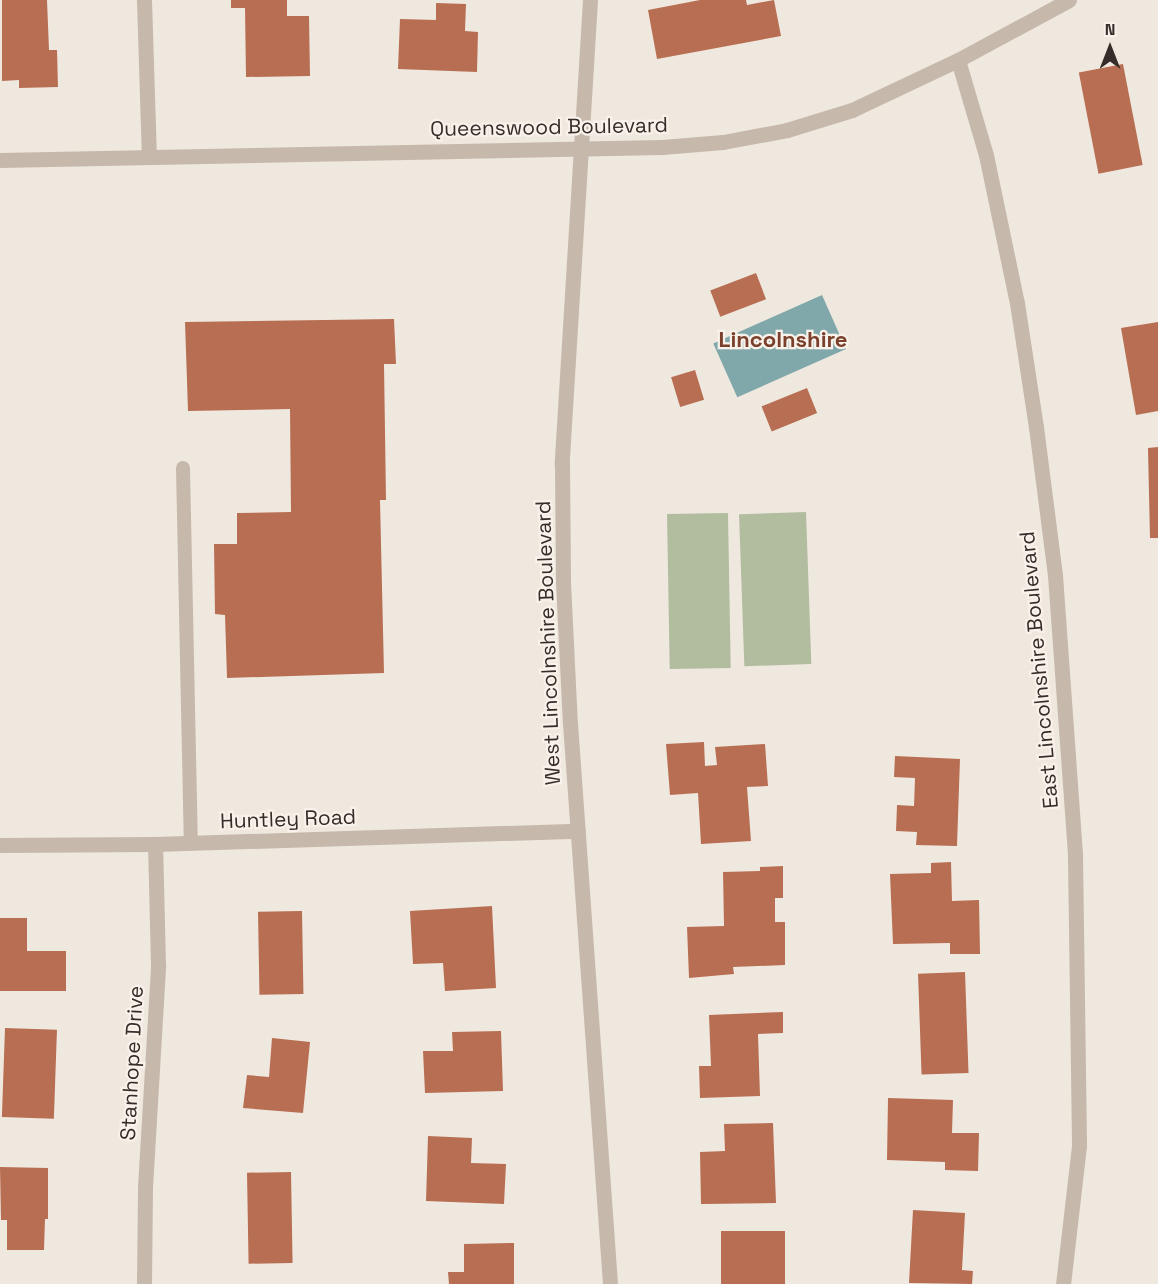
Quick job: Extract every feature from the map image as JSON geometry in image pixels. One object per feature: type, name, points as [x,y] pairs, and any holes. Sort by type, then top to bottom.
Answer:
[{"type":"street","points":[[144,0],[148,157]]},
{"type":"street","name":"West Lincolnshire Boulevard","points":[[590,0],[562,465],[563,594],[610,1284]]},
{"type":"street","name":"Queenswood Boulevard","points":[[0,160],[662,147],[712,142],[787,130],[852,110],[958,60],[1069,0]]},
{"type":"street","name":"East Lincolnshire Boulevard","points":[[958,60],[986,155],[1017,303],[1036,427],[1057,598],[1075,856],[1079,1146],[1063,1284]]},
{"type":"street","name":"Huntley Road","points":[[0,845],[155,844],[578,831]]},
{"type":"street","name":"Stanhope Drive","points":[[144,1284],[145,1187],[158,965],[155,844]]},
{"type":"lane","points":[[183,468],[191,843]]},
{"type":"green space","points":[[806,512],[811,664],[744,666],[739,514]]},
{"type":"green space","points":[[728,513],[731,668],[670,669],[667,514]]},
{"type":"water","points":[[822,295],[846,349],[737,397],[713,343]]},
{"type":"building","points":[[2,0],[47,0],[49,50],[57,50],[58,87],[19,88],[19,80],[2,81]]},
{"type":"building","points":[[231,0],[287,0],[287,16],[309,16],[310,76],[246,77],[245,8],[231,8]]},
{"type":"building","points":[[700,0],[746,0],[747,5],[774,0],[781,36],[657,59],[648,10]]},
{"type":"building","points":[[436,3],[466,4],[465,31],[478,32],[477,72],[398,69],[400,19],[436,20]]},
{"type":"building","points":[[1123,64],[1143,165],[1098,174],[1079,73]]},
{"type":"building","points":[[756,273],[766,299],[720,317],[710,291]]},
{"type":"building","points":[[394,319],[396,364],[384,364],[386,500],[380,500],[384,673],[227,678],[225,615],[215,614],[214,544],[237,544],[237,513],[291,512],[290,409],[188,411],[185,322]]},
{"type":"building","points":[[1158,322],[1158,411],[1136,415],[1121,328]]},
{"type":"building","points":[[695,370],[704,400],[680,407],[671,377]]},
{"type":"building","points":[[807,388],[817,413],[772,431],[762,406]]},
{"type":"building","points":[[1158,447],[1158,538],[1150,538],[1148,448]]},
{"type":"building","points":[[704,742],[705,766],[717,765],[715,747],[765,744],[768,786],[747,787],[751,841],[701,844],[698,793],[670,795],[666,744]]},
{"type":"building","points":[[895,756],[960,759],[957,846],[916,845],[917,832],[896,831],[897,805],[914,806],[915,778],[894,777]]},
{"type":"building","points":[[951,862],[952,901],[979,900],[980,954],[950,954],[950,943],[893,944],[890,874],[931,873],[931,863]]},
{"type":"building","points":[[783,866],[783,898],[775,898],[775,922],[785,922],[785,965],[733,967],[734,974],[689,978],[687,927],[724,926],[723,872],[760,871],[760,867]]},
{"type":"building","points":[[492,906],[496,988],[445,991],[443,963],[413,964],[410,911]]},
{"type":"building","points":[[302,911],[303,994],[259,995],[258,912]]},
{"type":"building","points":[[0,918],[27,918],[27,951],[66,951],[66,991],[0,991]]},
{"type":"building","points":[[965,972],[969,1073],[922,1075],[918,974]]},
{"type":"building","points":[[783,1012],[783,1033],[758,1034],[760,1096],[700,1098],[699,1066],[711,1066],[709,1015]]},
{"type":"building","points":[[5,1028],[57,1030],[54,1119],[2,1117]]},
{"type":"building","points":[[501,1031],[503,1091],[425,1093],[423,1051],[453,1051],[452,1032]]},
{"type":"building","points":[[272,1038],[310,1042],[303,1113],[243,1108],[247,1075],[269,1077]]},
{"type":"building","points":[[888,1098],[953,1100],[952,1133],[979,1133],[978,1171],[945,1170],[945,1162],[887,1160]]},
{"type":"building","points":[[773,1123],[776,1203],[701,1204],[700,1152],[725,1151],[724,1124]]},
{"type":"building","points":[[428,1136],[472,1138],[471,1163],[506,1164],[504,1204],[426,1201]]},
{"type":"building","points":[[0,1167],[48,1168],[48,1219],[45,1219],[44,1250],[7,1250],[7,1220],[1,1220]]},
{"type":"building","points":[[291,1172],[293,1263],[249,1264],[247,1173]]},
{"type":"building","points":[[913,1210],[965,1213],[962,1270],[973,1271],[972,1284],[909,1283]]},
{"type":"building","points":[[721,1231],[785,1231],[785,1284],[721,1284]]},
{"type":"building","points":[[514,1243],[514,1284],[449,1284],[448,1272],[464,1272],[464,1244]]},
{"type":"district","name":"Lincolnshire","points":[[783,340]]}]
